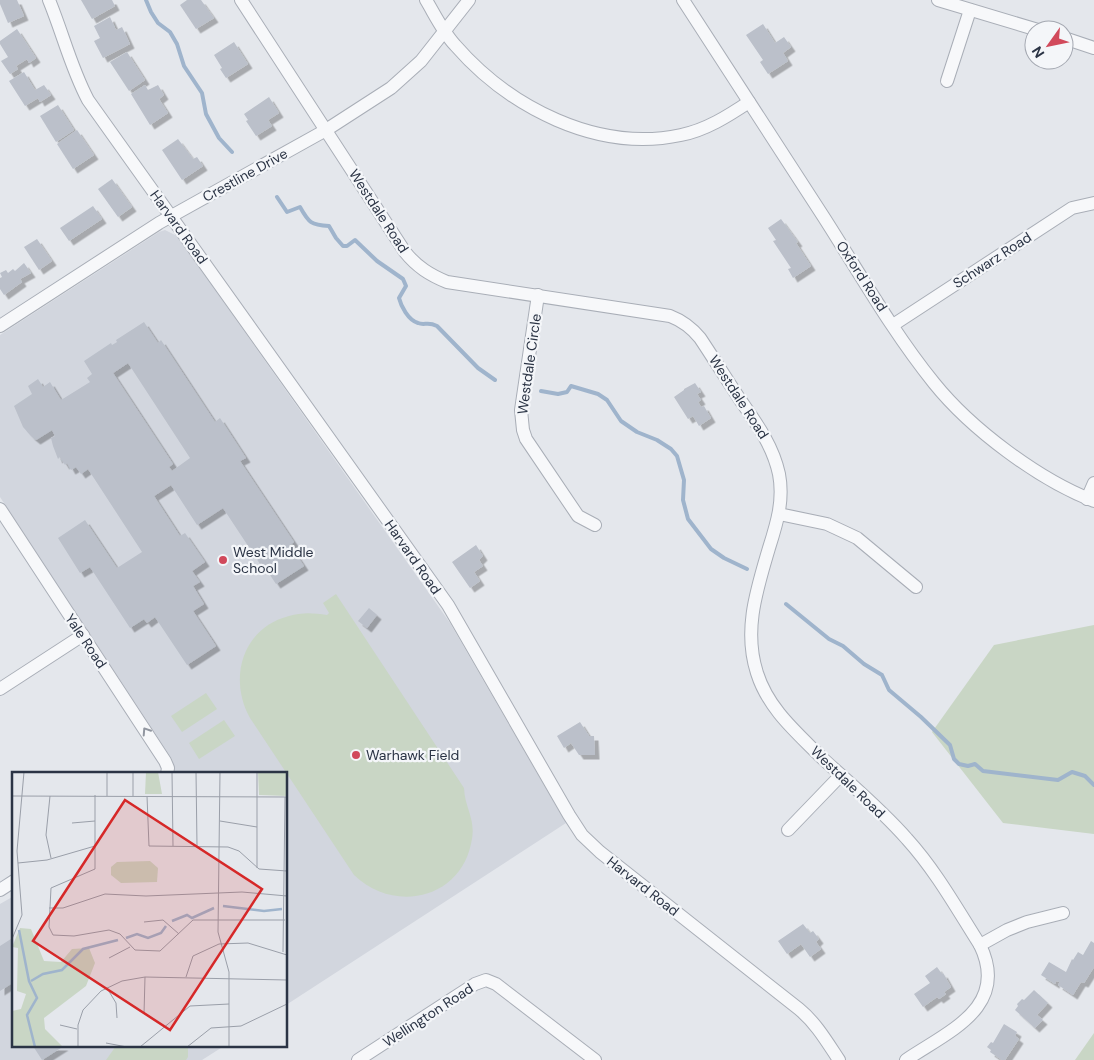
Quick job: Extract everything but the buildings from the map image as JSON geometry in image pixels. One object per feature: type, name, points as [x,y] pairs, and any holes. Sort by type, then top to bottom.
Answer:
[{"type":"street","name":"Harvard Road","points":[[49,0],[70,61],[85,94],[448,605],[582,835],[619,868],[800,1009],[820,1030],[839,1060]]},
{"type":"street","name":"Westdale Road","points":[[241,0],[405,252],[420,268],[447,282],[670,316],[691,327],[700,338],[770,446],[779,476],[781,493],[779,514],[754,603],[750,633],[752,655],[757,674],[764,690],[780,716],[907,838],[980,945],[988,968],[988,985],[984,997],[977,1008],[968,1017],[906,1060]]},
{"type":"street","points":[[426,0],[454,44],[504,90],[544,115],[586,131],[610,137],[645,139],[682,135],[711,125],[749,102]]},
{"type":"street","name":"Crestline Drive","points":[[0,326],[171,216],[326,130],[390,88],[421,61],[469,0]]},
{"type":"street","name":"Oxford Road","points":[[683,0],[893,324],[935,384],[971,420],[1011,453],[1035,470],[1090,500]]},
{"type":"street","points":[[938,0],[1024,26]]},
{"type":"street","points":[[947,81],[970,10]]},
{"type":"street","points":[[1074,41],[1094,48]]},
{"type":"street","name":"Schwarz Road","points":[[893,324],[1072,208],[1094,203]]},
{"type":"street","name":"Westdale Circle","points":[[538,296],[522,410],[523,430],[526,439],[578,516],[595,525]]},
{"type":"street","points":[[1090,500],[1094,483]]},
{"type":"street","name":"Yale Road","points":[[0,509],[166,761],[167,772]]},
{"type":"street","points":[[779,514],[827,524],[857,538],[916,588]]},
{"type":"street","points":[[0,689],[83,636]]},
{"type":"street","points":[[788,830],[841,775]]},
{"type":"street","points":[[0,890],[12,882]]},
{"type":"street","points":[[980,945],[1007,930],[1027,922],[1063,913]]},
{"type":"street","name":"Wellington Road","points":[[358,1060],[475,984],[486,980],[496,984],[595,1060]]},
{"type":"shaded area","name":"West Middle School","points":[[165,230],[177,236],[450,623],[566,823],[288,1004],[288,772],[175,772],[172,759],[0,497],[0,335],[159,232]]},
{"type":"shaded area","points":[[12,897],[12,1048],[221,1048],[202,1060],[0,1060],[0,904]]},
{"type":"green space","points":[[336,594],[464,788],[473,828],[471,844],[464,863],[453,878],[439,888],[423,895],[405,897],[387,894],[370,887],[354,875],[288,775],[288,772],[286,772],[250,718],[243,703],[240,672],[250,643],[273,622],[289,616],[308,613],[327,615],[329,613],[323,603]]},
{"type":"green space","points":[[1094,625],[1094,834],[1003,823],[932,732],[994,645]]},
{"type":"green space","points":[[206,693],[217,709],[182,732],[171,716]]},
{"type":"green space","points":[[224,720],[235,736],[199,759],[189,743]]},
{"type":"green space","points":[[1094,1033],[1094,1060],[1075,1060]]},
{"type":"green space","points":[[115,1048],[188,1048],[186,1060],[106,1060]]},
{"type":"waterway","points":[[146,0],[158,23],[170,32],[177,44],[184,66],[202,93],[206,114],[219,138],[232,152]]},
{"type":"waterway","points":[[277,197],[287,212],[300,207],[306,217],[314,224],[329,226],[343,246],[347,246],[355,240],[377,261],[403,279],[406,286],[399,298],[408,316],[418,323],[437,326],[478,368],[495,380]]},
{"type":"waterway","points":[[541,391],[558,394],[567,392],[571,386],[598,394],[607,400],[621,421],[637,432],[657,440],[671,449],[677,456],[684,480],[683,500],[688,519],[711,549],[724,558],[747,569]]},
{"type":"waterway","points":[[786,604],[829,639],[843,646],[864,664],[882,675],[889,690],[950,745],[954,759],[959,764],[968,766],[975,764],[983,771],[1058,780],[1072,772],[1085,776],[1094,785]]},
{"type":"place","name":"West Middle School","points":[[223,560]]},
{"type":"place","name":"Warhawk Field","points":[[356,755]]}]
